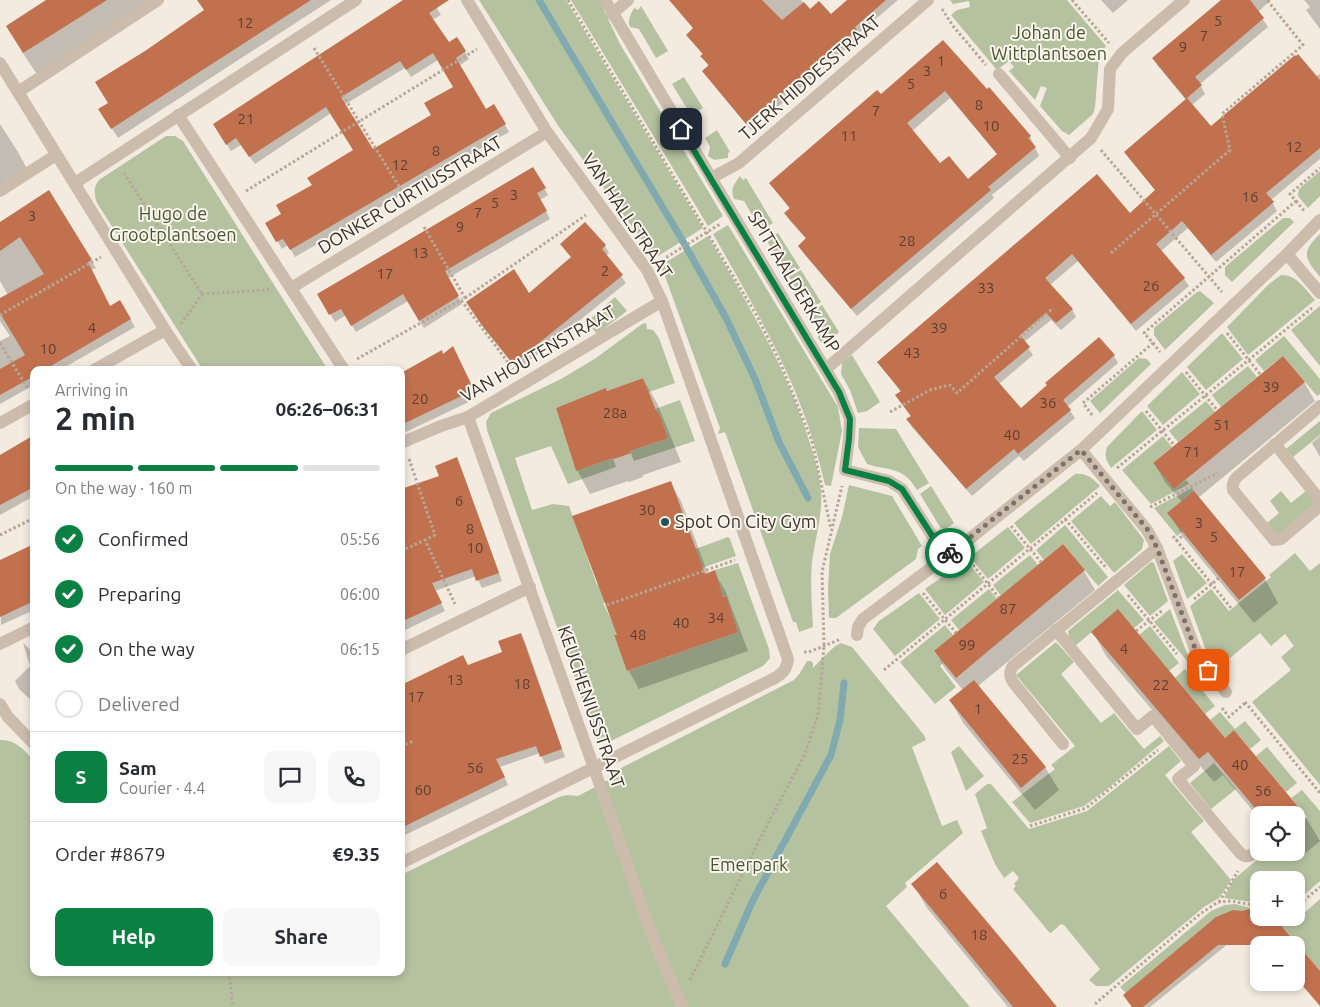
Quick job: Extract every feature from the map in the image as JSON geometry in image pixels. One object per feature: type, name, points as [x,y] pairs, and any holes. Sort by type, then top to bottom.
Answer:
[{"type":"street","points":[[18,92],[158,0]]},
{"type":"street","points":[[75,183],[356,0]]},
{"type":"street","name":"VAN HALLSTRAAT","points":[[467,0],[547,132],[647,270],[662,301],[786,652]]},
{"type":"street","name":"SPITTAALDERKAMP","points":[[605,0],[839,392],[850,419],[845,470]]},
{"type":"street","points":[[612,14],[628,0]]},
{"type":"street","name":"TJERK HIDDESSTRAAT","points":[[711,178],[739,162],[928,0]]},
{"type":"street","points":[[826,369],[1091,138],[1108,109],[1110,69],[1120,56],[1184,0]]},
{"type":"street","points":[[0,63],[189,366]]},
{"type":"street","points":[[999,74],[1070,158]]},
{"type":"street","points":[[178,115],[341,366]]},
{"type":"street","name":"DONKER CURTIUSSTRAAT","points":[[288,283],[415,212],[547,132]]},
{"type":"street","points":[[0,191],[56,155]]},
{"type":"street","points":[[856,635],[858,627],[864,619],[1081,450],[1287,254],[1320,220]]},
{"type":"street","points":[[1287,254],[1320,294]]},
{"type":"street","name":"VAN HOUTENSTRAAT","points":[[405,442],[468,417],[662,301]]},
{"type":"street","points":[[102,366],[167,332]]},
{"type":"street","points":[[0,423],[30,402]]},
{"type":"street","points":[[1320,406],[1235,479],[1232,490],[1274,540],[1281,539],[1320,506]]},
{"type":"street","name":"KEUCHENIUSSTRAAT","points":[[468,417],[530,587],[648,925],[681,1004]]},
{"type":"street","points":[[1275,444],[1320,500]]},
{"type":"street","points":[[1081,450],[1148,530],[1157,548],[1199,659],[1226,692]]},
{"type":"street","points":[[845,470],[889,481],[902,489],[946,557]]},
{"type":"street","points":[[1063,744],[1013,682],[1009,674],[1013,666],[1157,548]]},
{"type":"street","points":[[405,648],[530,587]]},
{"type":"street","points":[[0,644],[30,629]]},
{"type":"street","points":[[1056,630],[1137,729],[1153,716],[1194,766],[1178,779],[1240,854],[1246,857],[1250,855]]},
{"type":"street","points":[[405,861],[775,678],[787,666],[786,652]]},
{"type":"street","points":[[0,704],[4,718],[30,741]]},
{"type":"path","points":[[568,0],[752,307],[780,362],[812,441],[831,529]]},
{"type":"path","points":[[1072,0],[1120,56]]},
{"type":"path","points":[[1111,253],[1230,150],[1222,114],[1303,44],[1267,0]]},
{"type":"path","points":[[940,6],[953,26],[986,65],[999,74]]},
{"type":"path","points":[[305,33],[415,212],[463,299],[517,374]]},
{"type":"path","points":[[233,199],[492,40]]},
{"type":"path","points":[[1091,138],[1233,305]]},
{"type":"path","points":[[114,158],[202,294]]},
{"type":"path","points":[[1103,429],[1083,403],[1153,343],[1144,333],[1296,202],[1290,194],[1320,168]]},
{"type":"path","points":[[348,366],[463,299],[600,205]]},
{"type":"path","points":[[670,254],[703,234]]},
{"type":"path","points":[[0,315],[116,249]]},
{"type":"path","points":[[202,294],[268,290],[288,283]]},
{"type":"path","points":[[167,332],[177,329],[202,294]]},
{"type":"path","points":[[884,670],[1109,483],[1116,468],[1313,307]]},
{"type":"path","points":[[890,412],[930,390],[950,386],[956,393],[1053,308]]},
{"type":"path","points":[[1217,321],[1260,374]]},
{"type":"path","points":[[0,343],[30,395]]},
{"type":"path","points":[[1176,360],[1217,410]]},
{"type":"path","points":[[1136,398],[1174,445]]},
{"type":"path","points":[[405,451],[435,535],[405,550]]},
{"type":"path","points":[[681,1004],[766,827],[804,756],[818,715],[824,646],[822,572],[845,470]]},
{"type":"path","points":[[1149,508],[1222,470],[1235,479]]},
{"type":"path","points":[[1001,513],[1041,562]]},
{"type":"path","points":[[1065,519],[1180,658]]},
{"type":"path","points":[[0,535],[30,520]]},
{"type":"path","points":[[425,540],[463,620]]},
{"type":"path","points":[[958,547],[999,598]]},
{"type":"path","points":[[607,605],[752,554]]},
{"type":"path","points":[[1136,632],[1150,621],[1220,577]]},
{"type":"path","points":[[914,581],[956,633]]},
{"type":"path","points":[[786,652],[809,652],[836,640],[856,635]]},
{"type":"path","points":[[1226,692],[1237,694],[1320,793]]},
{"type":"path","points":[[1217,702],[1229,717],[1245,703]]},
{"type":"path","points":[[1030,826],[1086,808],[1172,739]]},
{"type":"path","points":[[405,745],[413,741]]},
{"type":"path","points":[[1095,1004],[1200,914],[1219,902],[1246,857]]},
{"type":"path","points":[[1305,900],[1320,887]]},
{"type":"path","points":[[1219,902],[1231,901],[1250,904]]},
{"type":"path","points":[[229,976],[233,1007]]},
{"type":"green space","points":[[479,0],[566,0],[703,228],[655,258],[559,127]]},
{"type":"green space","points":[[571,0],[599,0],[620,44],[723,216],[708,226]]},
{"type":"green space","name":"Johan de Wittplantsoen","points":[[950,0],[1067,0],[1106,46],[1099,57],[1093,114],[1069,135],[1062,131],[1040,106],[1047,88],[1041,86],[1035,100],[1009,71],[1014,67],[1009,61],[997,70],[951,15],[957,10],[970,7],[969,1],[953,4]]},
{"type":"green space","points":[[641,6],[668,51],[656,58],[639,29],[630,27],[629,24],[634,8],[638,10]]},
{"type":"green space","points":[[684,77],[703,108],[691,115],[672,84]]},
{"type":"green space","points":[[717,130],[730,152],[728,153],[728,158],[714,160],[708,156],[710,147],[705,138]]},
{"type":"green space","name":"Hugo de Grootplantsoen","points":[[166,136],[175,136],[183,141],[325,366],[200,366],[97,203],[95,188],[99,180]]},
{"type":"green space","points":[[1320,171],[1320,196],[1308,208],[1298,196],[1299,189]]},
{"type":"green space","points":[[740,176],[743,180],[746,178],[773,223],[761,230],[744,201],[734,199],[733,187]]},
{"type":"green space","points":[[1283,218],[1290,218],[1294,222],[1232,282],[1225,275],[1225,267]]},
{"type":"green space","points":[[728,225],[838,407],[842,431],[831,486],[825,485],[805,417],[779,355],[713,234]]},
{"type":"green space","points":[[778,233],[800,268],[788,275],[767,241],[767,238]]},
{"type":"green space","points":[[1320,234],[1320,277],[1308,260],[1307,251]]},
{"type":"green space","points":[[708,236],[773,352],[795,400],[817,466],[821,499],[820,517],[811,570],[813,627],[799,632],[796,622],[793,622],[725,432],[718,434],[720,428],[660,266]]},
{"type":"green space","points":[[801,270],[821,302],[809,310],[789,277]]},
{"type":"green space","points":[[1281,275],[1292,277],[1315,300],[1248,355],[1227,327],[1269,284]]},
{"type":"green space","points":[[1200,291],[1214,303],[1165,350],[1154,335],[1154,328]]},
{"type":"green space","points":[[615,297],[627,311],[597,334],[587,322]]},
{"type":"green space","points":[[822,305],[839,332],[826,343],[821,342],[818,338],[820,329],[811,313]]},
{"type":"green space","points":[[1320,306],[1320,366],[1291,330]]},
{"type":"green space","points":[[646,323],[647,329],[653,330],[659,338],[675,383],[649,392],[643,378],[607,391],[606,389],[556,408],[576,471],[613,458],[616,467],[568,484],[551,446],[515,458],[532,510],[553,504],[569,506],[597,585],[728,537],[736,556],[603,603],[612,621],[709,585],[715,570],[738,563],[769,649],[770,658],[763,666],[609,742],[603,737],[597,740],[487,430],[486,422],[491,413],[561,379],[596,358]],"holes":[[[725,596],[738,632],[628,671],[614,636]]]},
{"type":"green space","points":[[1222,333],[1243,359],[1206,390],[1187,367]]},
{"type":"green space","points":[[1284,336],[1320,379],[1320,394],[1317,396],[1283,356],[1264,371],[1255,360]]},
{"type":"green space","points":[[852,355],[880,402],[867,411],[858,413],[850,390],[841,374],[842,362]]},
{"type":"green space","points":[[1139,358],[1147,359],[1151,364],[1100,413],[1090,401]]},
{"type":"green space","points":[[1248,366],[1257,377],[1221,407],[1212,395]]},
{"type":"green space","points":[[1182,372],[1200,394],[1163,425],[1147,406]]},
{"type":"green space","points":[[680,400],[695,441],[634,461],[630,451],[668,438],[659,413],[656,413],[655,409]]},
{"type":"green space","points":[[1206,401],[1215,412],[1178,442],[1169,431]]},
{"type":"green space","points":[[1142,411],[1157,430],[1111,468],[1106,458],[1107,447]]},
{"type":"green space","points":[[1320,421],[1320,435],[1293,457],[1286,449]]},
{"type":"green space","points":[[859,428],[896,429],[929,483],[917,490],[912,482],[901,473],[867,464],[858,447]]},
{"type":"green space","points":[[1163,436],[1172,447],[1153,463],[1174,489],[1186,480],[1189,484],[1151,504],[1122,470]]},
{"type":"green space","points":[[1075,474],[1083,474],[1100,486],[1031,544],[1014,523]]},
{"type":"green space","points":[[849,485],[892,496],[922,546],[918,549],[916,559],[836,618],[829,618],[830,554],[842,517]]},
{"type":"green space","points":[[931,486],[954,523],[944,530],[940,527],[920,494]]},
{"type":"green space","points":[[1192,488],[1194,491],[1168,513],[1183,531],[1177,536],[1154,508]]},
{"type":"green space","points":[[1281,491],[1291,503],[1306,491],[1316,504],[1277,536],[1267,523],[1279,513],[1270,501]]},
{"type":"green space","points":[[1101,496],[1110,506],[1115,502],[1144,540],[1142,549],[1114,573],[1071,521]]},
{"type":"green space","points":[[1065,525],[1108,577],[1098,586],[1063,544],[1044,560],[1036,550]]},
{"type":"green space","points":[[1008,527],[1025,548],[988,579],[970,557]]},
{"type":"green space","points":[[1295,553],[1310,571],[1320,563],[1320,785],[1252,702],[1291,670],[1281,657],[1294,646],[1285,634],[1271,646],[1260,633],[1218,668],[1208,656],[1190,606],[1211,589],[1229,611],[1271,577],[1269,575]]},
{"type":"green space","points":[[1182,554],[1207,583],[1187,599],[1173,561]]},
{"type":"green space","points":[[1030,555],[1038,565],[1001,596],[993,585]]},
{"type":"green space","points":[[966,560],[984,582],[945,615],[925,589]]},
{"type":"green space","points":[[1151,562],[1154,563],[1168,601],[1150,616],[1124,585]]},
{"type":"green space","points":[[989,589],[997,599],[959,630],[951,620]]},
{"type":"green space","points":[[1118,590],[1144,620],[1134,628],[1118,610],[1075,646],[1069,638],[1068,631]]},
{"type":"green space","points":[[919,593],[940,619],[895,656],[873,629],[879,621]]},
{"type":"green space","points":[[1170,609],[1191,664],[1194,669],[1154,622]]},
{"type":"green space","points":[[945,625],[953,635],[934,652],[943,663],[940,666],[956,687],[935,704],[900,662]]},
{"type":"green space","points":[[1150,626],[1179,663],[1169,671],[1139,635]]},
{"type":"green space","points":[[1056,642],[1074,662],[1061,674],[1101,723],[1114,713],[1144,749],[1160,736],[1164,741],[1084,806],[1030,823],[1012,802],[1055,769],[1051,765],[1075,746],[1016,675]]},
{"type":"green space","name":"Emerpark","points":[[841,643],[852,647],[924,735],[926,740],[912,747],[942,826],[957,820],[963,833],[905,883],[907,887],[886,906],[970,1007],[0,1007],[0,740],[15,743],[30,756],[30,976],[405,976],[405,873],[559,797],[567,795],[578,796],[614,777],[615,773],[623,767],[794,680],[807,661],[813,663],[813,668],[830,650]]},
{"type":"green space","points":[[1185,669],[1215,706],[1205,714],[1175,678]]},
{"type":"green space","points":[[1220,712],[1235,729],[1245,721],[1261,740],[1250,749],[1234,730],[1225,738],[1210,720]]},
{"type":"green space","points":[[959,746],[984,776],[966,791],[951,752]]},
{"type":"green space","points":[[1169,746],[1181,761],[1165,775],[1204,821],[1191,832],[1231,880],[1219,898],[1204,907],[1109,986],[1096,986],[1089,980],[1100,969],[1064,925],[1061,924],[1051,933],[1049,932],[1013,889],[1016,886],[1014,884],[1019,878],[1013,871],[1004,878],[995,864],[981,831],[987,828],[975,794],[987,784],[991,784],[1029,829],[1087,811]]},
{"type":"green space","points":[[1267,747],[1297,783],[1286,792],[1256,756]]},
{"type":"green space","points":[[1214,763],[1236,789],[1211,809],[1190,783]]},
{"type":"green space","points":[[1302,790],[1320,811],[1320,881],[1305,894],[1305,871],[1250,871],[1250,902],[1224,898],[1233,880],[1256,861],[1305,861],[1305,819],[1307,817],[1305,815],[1305,806],[1298,806],[1291,798]]},
{"type":"green space","points":[[1320,899],[1320,972],[1305,954],[1305,936],[1290,936],[1279,926],[1305,926],[1305,912]]},
{"type":"green space","points":[[1235,904],[1250,908],[1250,912],[1242,911],[1225,915],[1209,924],[1126,993],[1120,987],[1211,911],[1225,905]]},
{"type":"building","points":[[46,0],[107,0],[23,53],[6,26]]},
{"type":"building","points":[[197,0],[311,0],[111,129],[98,109],[108,103],[95,82],[145,51],[204,10]]},
{"type":"building","points":[[403,0],[449,0],[429,13],[449,42],[457,37],[466,51],[456,58],[486,109],[494,104],[506,124],[290,250],[283,239],[276,242],[265,223],[281,214],[276,205],[312,185],[307,178],[353,150],[326,107],[249,157],[236,138],[226,145],[213,124]],"holes":[[[433,53],[453,87],[424,103],[431,115],[373,149],[341,97],[400,61],[406,70]]]},
{"type":"building","points":[[669,0],[762,0],[782,20],[804,2],[810,9],[819,1],[831,14],[847,0],[886,0],[855,27],[857,30],[746,124],[702,71],[709,65],[700,56],[703,54],[686,35],[693,28]]},
{"type":"building","points":[[1221,0],[1250,0],[1264,18],[1195,77],[1202,85],[1186,99],[1152,58]]},
{"type":"building","points":[[943,40],[987,89],[989,87],[1031,136],[1028,138],[1036,147],[988,187],[991,190],[851,309],[798,246],[806,238],[784,213],[790,208],[769,183],[877,90],[881,94]],"holes":[[[945,91],[997,154],[968,179],[949,156],[940,163],[907,123]]]},
{"type":"building","points":[[1298,54],[1320,80],[1320,148],[1266,193],[1274,202],[1211,255],[1182,221],[1156,244],[1185,278],[1131,324],[1072,254],[1045,278],[1073,309],[1056,323],[1046,313],[1020,335],[1030,347],[994,377],[1021,408],[1047,385],[1045,383],[1099,337],[1115,355],[1063,400],[1071,410],[1018,454],[1014,449],[966,489],[906,419],[911,416],[895,395],[901,391],[877,362],[1097,174],[1130,213],[1155,190],[1124,152],[1187,98],[1211,126]]},
{"type":"building","points":[[533,167],[546,188],[537,193],[547,211],[445,271],[459,296],[419,321],[403,294],[351,326],[341,309],[329,315],[317,294]]},
{"type":"building","points":[[49,190],[92,260],[88,262],[110,306],[120,300],[131,319],[51,366],[30,366],[30,378],[0,395],[0,369],[25,355],[0,313],[0,298],[44,274],[20,237],[0,251],[0,222]]},
{"type":"building","points":[[585,222],[606,245],[602,249],[623,275],[513,364],[466,302],[514,269],[529,293],[571,257],[560,244]]},
{"type":"building","points":[[453,346],[474,390],[405,423],[405,371],[442,350],[443,354]]},
{"type":"building","points":[[1283,356],[1305,382],[1174,489],[1153,463]]},
{"type":"building","points":[[643,378],[668,438],[630,451],[631,453],[576,471],[556,408],[606,388],[607,391]]},
{"type":"building","points":[[30,437],[30,489],[0,505],[0,455]]},
{"type":"building","points":[[457,457],[499,573],[476,581],[472,569],[432,583],[442,603],[405,620],[405,488],[439,476],[435,466]]},
{"type":"building","points":[[671,481],[705,574],[715,570],[723,597],[726,596],[738,632],[627,671],[614,635],[617,635],[572,516]]},
{"type":"building","points":[[1194,491],[1266,578],[1239,600],[1167,513]]},
{"type":"building","points":[[1063,544],[1085,570],[956,678],[934,651]]},
{"type":"building","points":[[30,546],[30,603],[0,617],[0,560]]},
{"type":"building","points":[[1118,609],[1225,738],[1234,730],[1297,806],[1253,806],[1208,752],[1199,759],[1091,632]]},
{"type":"building","points":[[521,633],[562,749],[540,757],[536,746],[496,759],[505,777],[405,826],[405,683],[463,655],[468,665],[502,652],[498,641]]},
{"type":"building","points":[[974,680],[1046,767],[1021,788],[949,700]]},
{"type":"building","points":[[937,862],[1057,1007],[1013,1007],[911,884]]},
{"type":"building","points":[[1250,909],[1250,926],[1281,926],[1290,936],[1250,936],[1250,945],[1218,945],[1143,1007],[1132,1007],[1123,995],[1216,917],[1233,910],[1242,911]]},
{"type":"building","points":[[1305,954],[1320,971],[1320,1006],[1305,988]]},
{"type":"waterway","points":[[539,0],[681,238],[726,318],[755,379],[779,442],[808,498]]},
{"type":"waterway","points":[[725,964],[753,900],[831,755],[840,720],[844,683]]},
{"type":"way so far","points":[[950,553],[1081,450],[1148,530],[1157,548],[1199,659],[1208,670]]},
{"type":"place","name":"Spot On City Gym","points":[[665,522]]},
{"type":"route","points":[[681,129],[839,392],[850,419],[845,470],[889,481],[902,489],[946,557],[950,553]]}]
